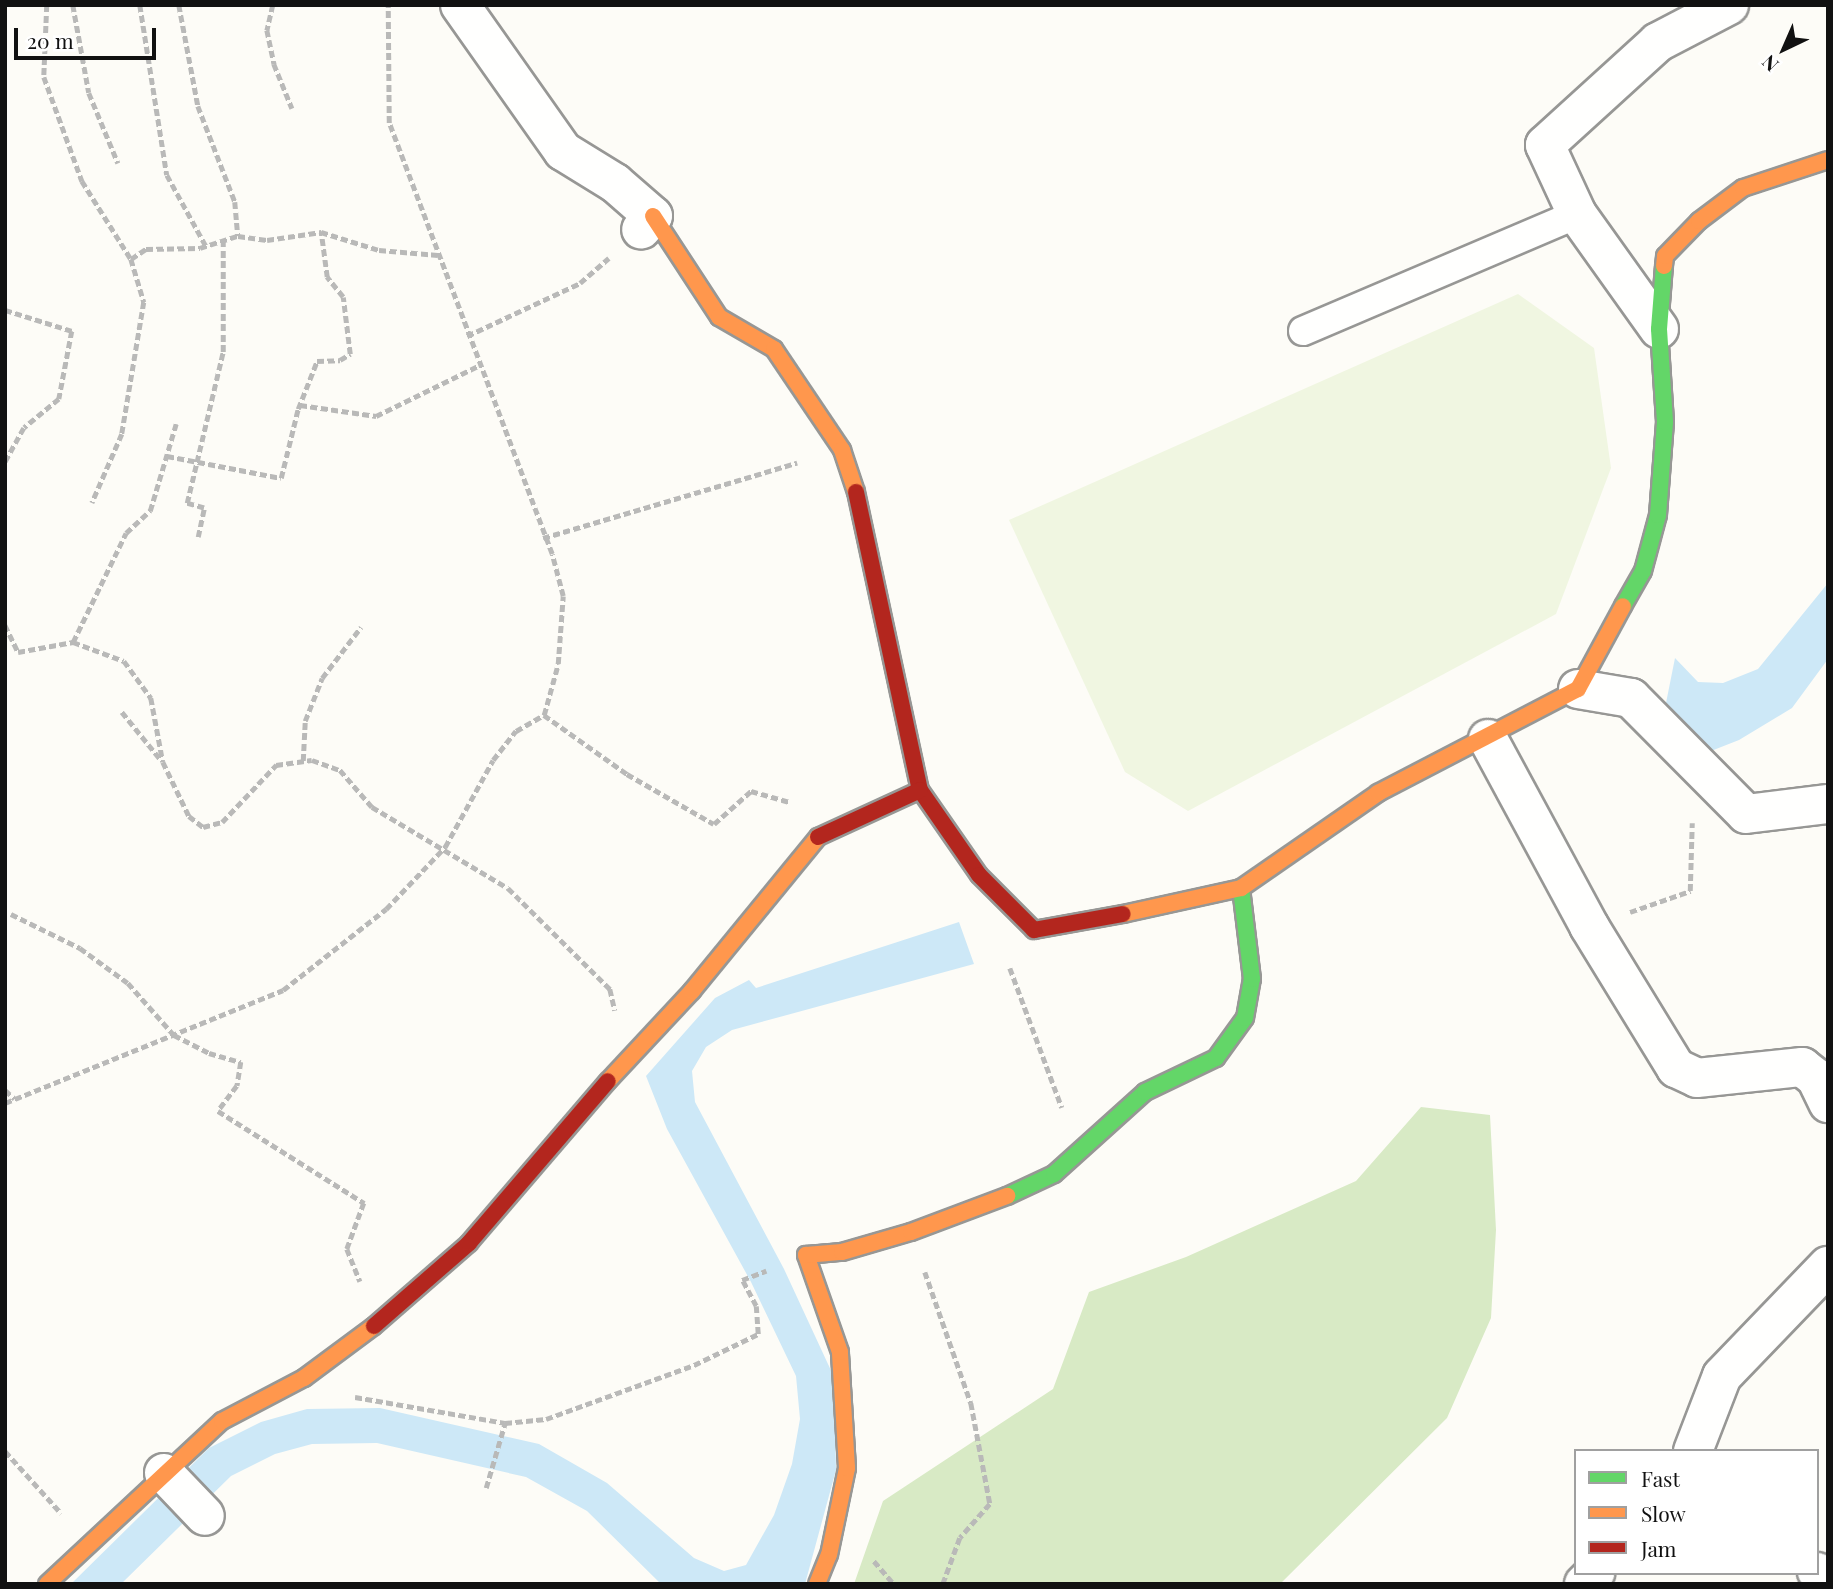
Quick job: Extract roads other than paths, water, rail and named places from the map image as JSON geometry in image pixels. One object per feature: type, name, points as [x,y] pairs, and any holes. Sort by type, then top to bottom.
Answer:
[{"type":"street","points":[[460,5],[563,151],[615,183],[719,317],[774,349],[842,450],[852,476],[920,790],[979,875],[1034,930],[1160,908],[1241,888],[1378,793],[1488,739],[1577,689],[1623,614],[1643,571],[1658,515],[1665,422],[1659,329],[1665,256],[1699,220],[1743,188],[1828,160]]},
{"type":"street","points":[[1659,329],[1577,214],[1545,145],[1658,42],[1729,5]]},
{"type":"street","points":[[1577,689],[1631,698],[1746,814],[1828,804]]},
{"type":"street","points":[[1488,739],[1589,926],[1676,1068],[1698,1079],[1802,1067],[1816,1078],[1828,1103]]},
{"type":"street","points":[[47,1584],[88,1542],[222,1421],[304,1378],[377,1320],[407,1302],[469,1243],[625,1060],[692,991],[811,840],[920,790]]},
{"type":"street","points":[[817,1584],[829,1555],[847,1468],[840,1352],[806,1255],[842,1252],[911,1232],[1031,1188],[1080,1150],[1145,1092],[1216,1058],[1245,1018],[1252,979],[1241,888]]},
{"type":"street","points":[[1694,1449],[1722,1376],[1828,1266]]},
{"type":"street","points":[[164,1473],[205,1516]]},
{"type":"lane","points":[[1303,331],[1577,214]]},
{"type":"water","points":[[1828,583],[1828,659],[1792,708],[1739,740],[1711,751],[1665,708],[1675,658],[1698,682],[1723,683],[1758,669]]},
{"type":"water","points":[[959,922],[974,964],[732,1030],[706,1047],[692,1071],[695,1102],[784,1269],[834,1377],[836,1470],[805,1584],[661,1584],[587,1511],[526,1477],[377,1443],[312,1444],[275,1454],[231,1476],[121,1584],[71,1584],[209,1448],[261,1422],[307,1409],[380,1408],[539,1444],[607,1483],[694,1558],[724,1571],[746,1565],[774,1515],[792,1464],[800,1419],[796,1376],[751,1282],[667,1129],[646,1076],[715,998],[749,980],[756,988]]}]
